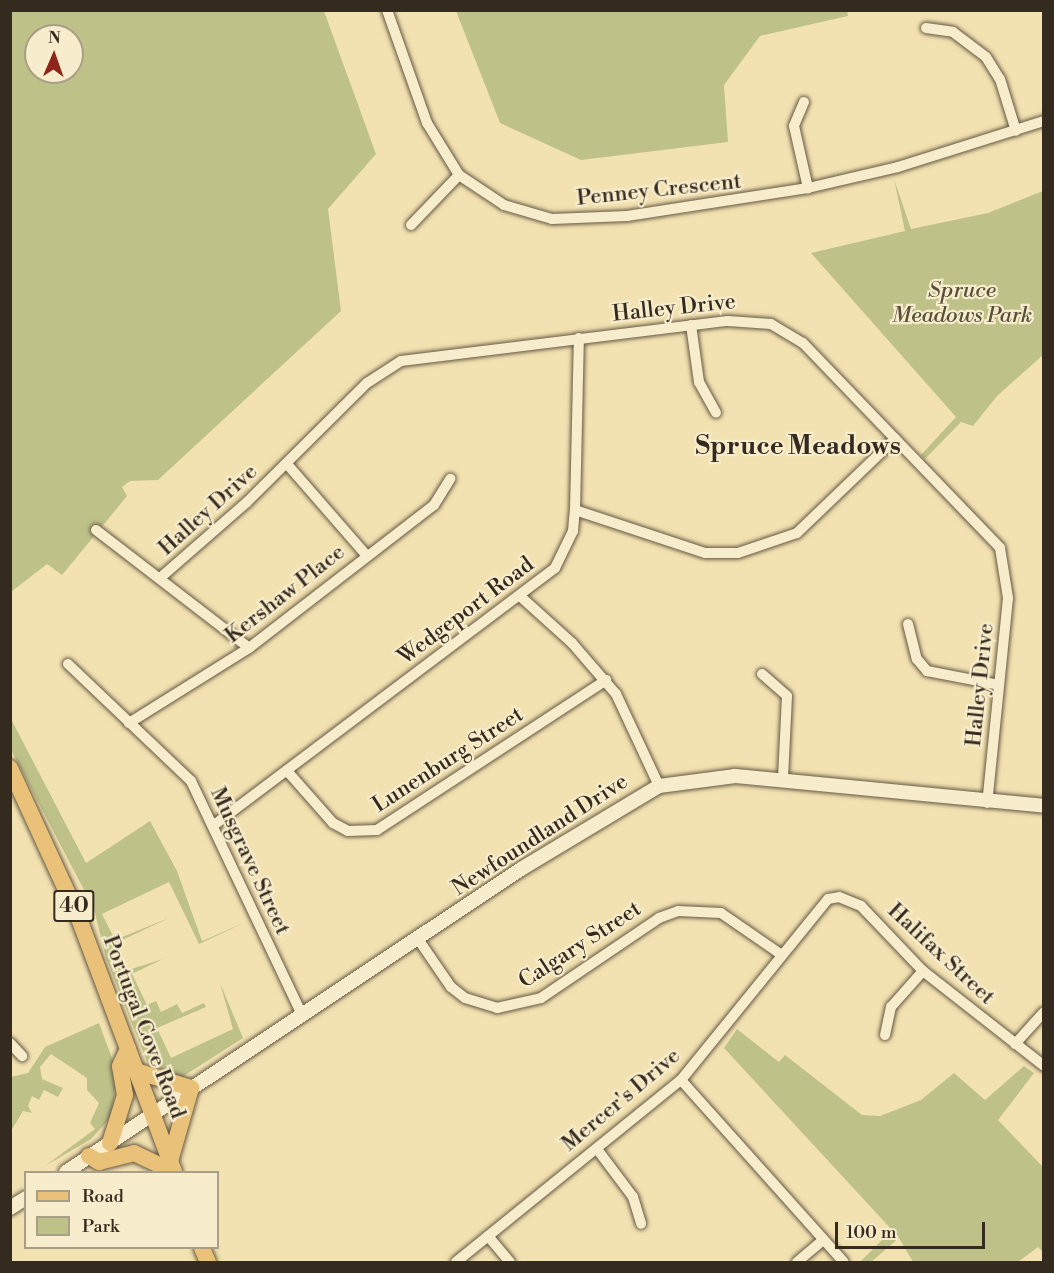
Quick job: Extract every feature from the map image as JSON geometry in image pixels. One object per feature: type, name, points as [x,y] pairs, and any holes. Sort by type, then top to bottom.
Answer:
[{"type":"main road","name":"Portugal Cove Road","points":[[10,768],[54,856],[173,1168]]},
{"type":"main road","points":[[110,1143],[125,1095],[120,1066],[128,1049]]},
{"type":"main road","points":[[89,1156],[99,1162],[134,1153],[173,1168],[191,1088],[136,1071]]},
{"type":"main road","points":[[202,1249],[208,1263]]},
{"type":"street","name":"Penney Crescent","points":[[387,10],[427,123],[459,175],[504,206],[570,219],[688,208],[808,188],[1016,131],[1044,121]]},
{"type":"street","points":[[926,28],[953,32],[986,57],[1000,79],[1016,131]]},
{"type":"street","points":[[804,102],[794,126],[808,188]]},
{"type":"street","points":[[411,225],[459,175]]},
{"type":"street","name":"Halley Drive","points":[[160,579],[287,464],[367,382],[401,361],[691,325],[750,320],[789,331],[1000,548],[1008,577],[987,803]]},
{"type":"street","points":[[691,325],[699,382],[716,413]]},
{"type":"street","name":"Wedgeport Road","points":[[214,825],[288,772],[345,722],[521,597],[555,568],[573,531],[579,339]]},
{"type":"street","points":[[575,510],[694,550],[738,553],[797,533],[895,439]]},
{"type":"street","points":[[287,464],[366,555]]},
{"type":"street","name":"Kershaw Place","points":[[129,723],[249,648],[366,555],[434,505],[450,479]]},
{"type":"street","points":[[96,530],[249,648]]},
{"type":"street","points":[[521,597],[606,680],[626,710],[659,786]]},
{"type":"street","points":[[908,624],[917,659],[927,671],[999,685]]},
{"type":"street","name":"Musgrave Street","points":[[68,664],[191,781],[214,825],[301,1013]]},
{"type":"street","points":[[762,674],[787,696],[783,779]]},
{"type":"street","name":"Lunenburg Street","points":[[288,772],[333,823],[357,832],[377,830],[606,680]]},
{"type":"street","name":"Newfoundland Drive","points":[[69,1171],[301,1013],[580,832],[659,786],[713,776],[783,779],[987,803],[1044,806]]},
{"type":"street","name":"Mercer's Drive","points":[[456,1263],[681,1080],[779,953],[820,904],[839,897]]},
{"type":"street","name":"Halifax Street","points":[[839,897],[861,906],[923,971],[1044,1066]]},
{"type":"street","name":"Calgary Street","points":[[418,939],[451,987],[465,998],[497,1008],[541,998],[678,911],[721,913],[779,953]]},
{"type":"street","points":[[885,1035],[891,1007],[923,971]]},
{"type":"street","points":[[1015,1044],[1044,1012]]},
{"type":"street","points":[[10,1043],[22,1056]]},
{"type":"street","points":[[681,1080],[844,1263]]},
{"type":"street","points":[[597,1149],[633,1197],[641,1224]]},
{"type":"street","points":[[10,1208],[24,1199]]},
{"type":"street","points":[[488,1236],[510,1263]]},
{"type":"street","points":[[797,1263],[823,1240]]},
{"type":"green space","points":[[847,10],[848,16],[760,36],[724,85],[728,142],[581,160],[500,123],[456,11]]},
{"type":"green space","points":[[11,11],[324,11],[376,154],[328,209],[341,311],[158,480],[130,481],[122,487],[127,496],[62,575],[47,564],[11,592]]},
{"type":"green space","name":"Spruce Meadows Park","points":[[894,179],[911,229],[988,213],[1043,191],[1043,355],[997,396],[973,426],[961,422],[925,459],[921,455],[956,417],[811,253],[905,231]]},
{"type":"green space","points":[[11,719],[86,863],[150,821],[177,871],[202,941],[246,922],[199,944],[169,882],[102,914],[115,940],[171,917],[116,943],[128,970],[163,959],[132,974],[147,1005],[156,1001],[161,1012],[177,1004],[182,1013],[204,1003],[206,1007],[157,1028],[171,1058],[233,1029],[220,983],[243,1038],[182,1077],[148,1064],[106,958],[94,909],[11,750]]},
{"type":"green space","points":[[99,1023],[117,1072],[112,1116],[91,1139],[45,1166],[95,1129],[90,1123],[99,1103],[87,1090],[87,1078],[51,1054],[40,1067],[42,1079],[63,1088],[58,1097],[44,1090],[39,1100],[32,1096],[28,1106],[32,1113],[23,1111],[11,1131],[11,1077],[28,1073],[45,1047]]},
{"type":"green space","points":[[737,1029],[779,1062],[785,1055],[862,1115],[880,1116],[921,1100],[954,1073],[985,1100],[1024,1066],[1034,1073],[998,1120],[1043,1167],[1043,1252],[1038,1247],[1018,1262],[913,1262],[899,1238],[871,1262],[860,1262],[892,1230],[724,1048]]},
{"type":"district","name":"Spruce Meadows","points":[[798,447]]}]
